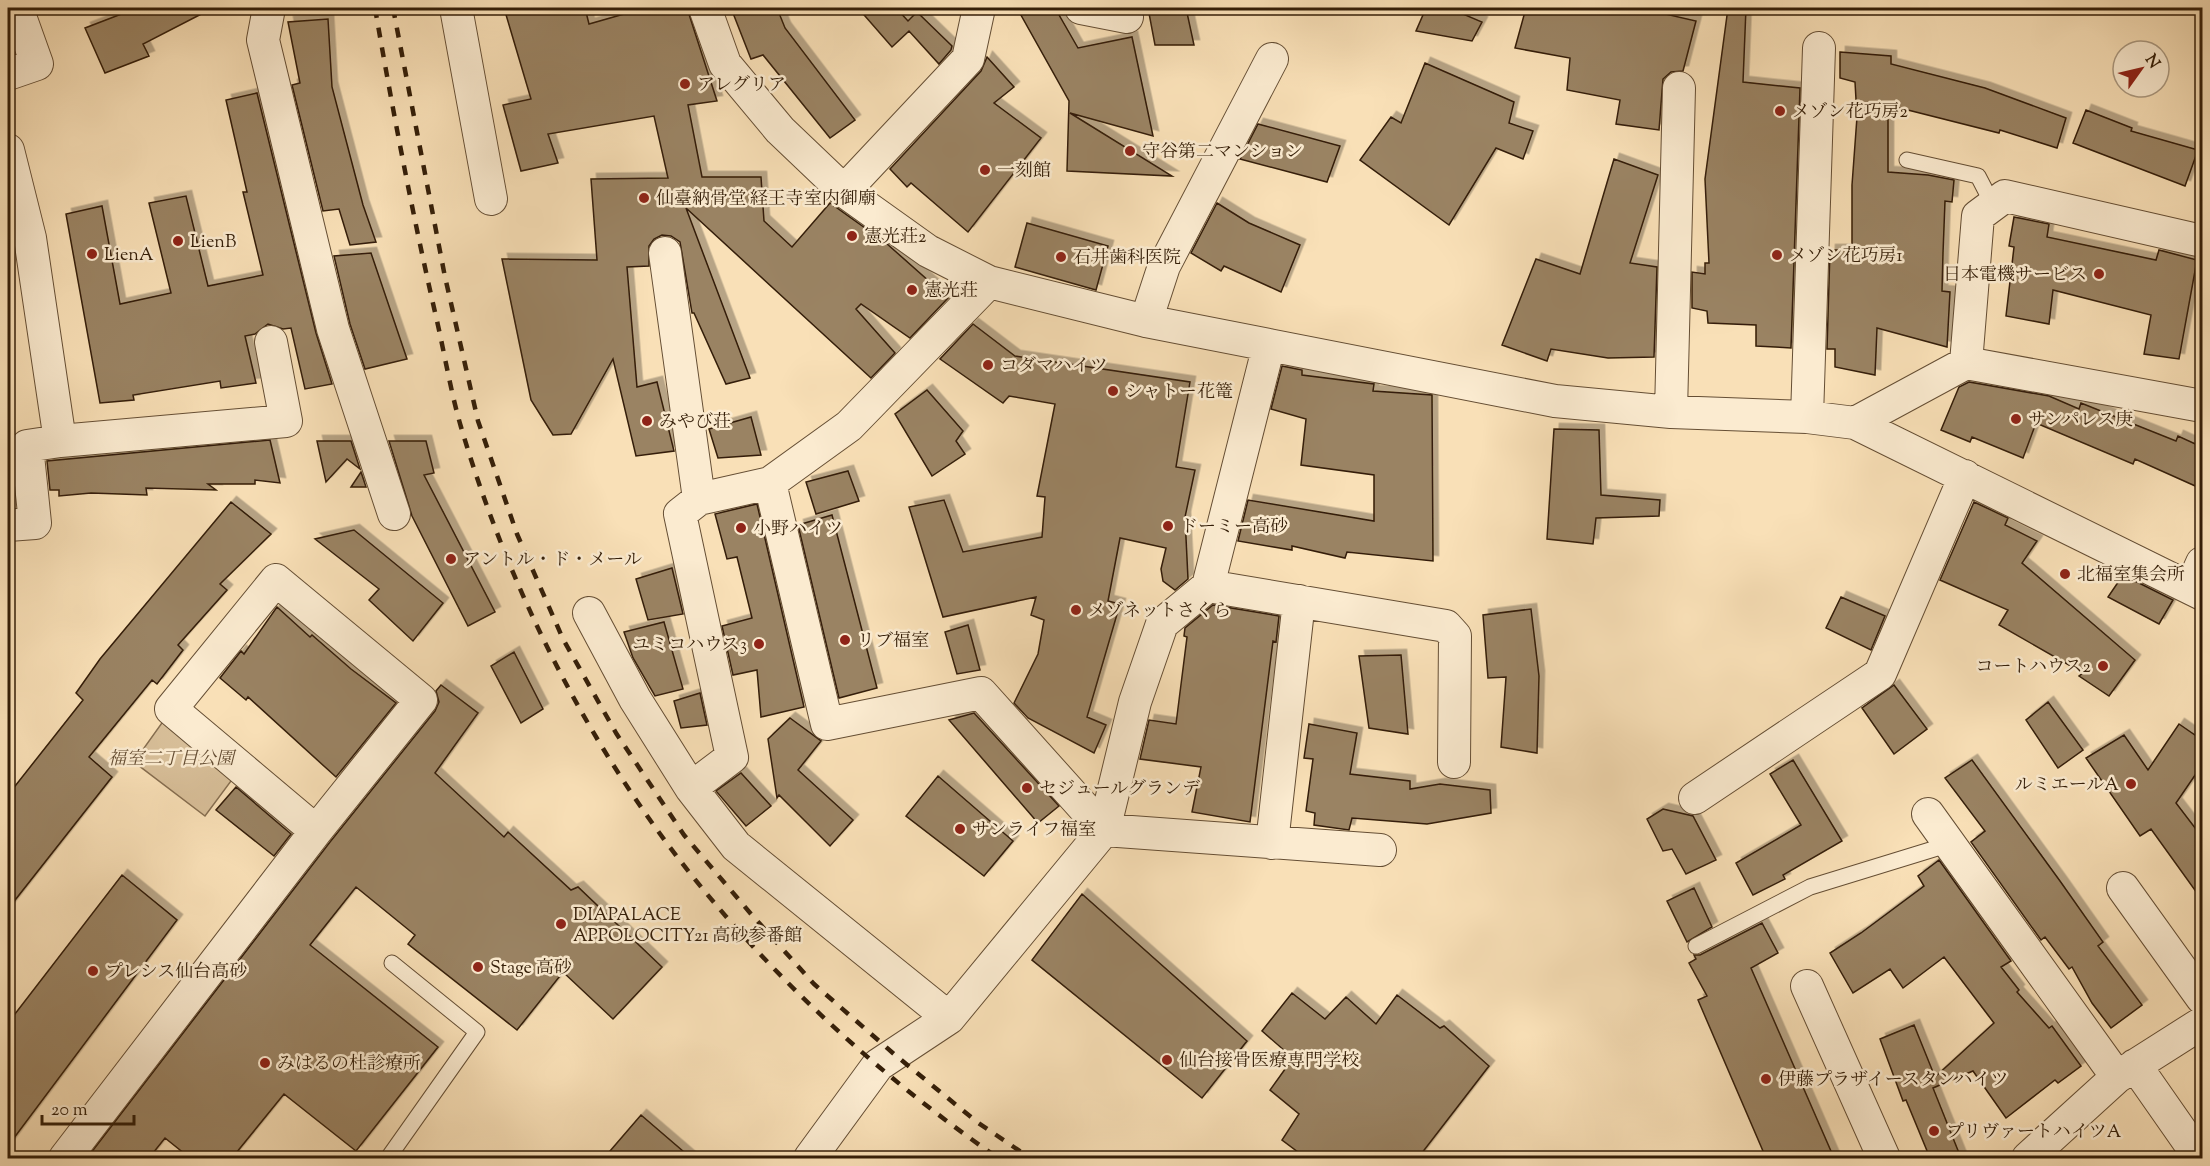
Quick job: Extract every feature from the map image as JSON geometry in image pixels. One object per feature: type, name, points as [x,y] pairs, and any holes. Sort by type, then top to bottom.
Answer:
[{"type":"street","points":[[8,74],[37,64],[17,8]]},
{"type":"street","points":[[269,8],[263,40],[333,329],[394,514]]},
{"type":"street","points":[[456,8],[491,199]]},
{"type":"street","points":[[705,8],[725,64],[780,130],[844,191],[928,251],[989,282],[1146,321],[1556,402],[1671,412],[1807,417],[1855,423],[1965,477],[2199,582]]},
{"type":"street","points":[[844,191],[969,59],[979,8]]},
{"type":"street","points":[[1081,8],[1127,17]]},
{"type":"street","points":[[1807,417],[1820,48]]},
{"type":"street","points":[[1146,321],[1164,266],[1272,59]]},
{"type":"street","points":[[1671,412],[1679,87]]},
{"type":"street","points":[[8,150],[30,238],[60,441]]},
{"type":"street","points":[[1966,363],[1978,216],[2005,196],[2202,241]]},
{"type":"street","points":[[665,253],[699,499]]},
{"type":"street","points":[[691,788],[732,757],[680,514],[699,499],[770,483],[849,426],[989,282]]},
{"type":"street","points":[[8,525],[35,523],[27,447],[60,441],[286,422],[271,342]]},
{"type":"street","points":[[810,1158],[878,1065],[948,1018],[1104,830],[1135,702],[1162,624],[1208,586],[1269,345]]},
{"type":"street","points":[[1855,423],[1966,363],[2202,406]]},
{"type":"street","points":[[1695,798],[1880,674],[1965,477]]},
{"type":"street","points":[[770,483],[827,724],[981,693],[1104,830],[1380,850]]},
{"type":"street","points":[[65,1158],[316,831],[421,700],[276,580],[171,709],[316,831]]},
{"type":"street","points":[[1208,586],[1446,626],[1455,636],[1454,762]]},
{"type":"street","points":[[1272,843],[1299,601]]},
{"type":"street","points":[[589,613],[636,699],[691,788],[736,846],[948,1018]]},
{"type":"street","points":[[1928,814],[2126,1071],[2200,1158]]},
{"type":"street","points":[[2123,888],[2202,998]]},
{"type":"street","points":[[1807,986],[1884,1158]]},
{"type":"street","points":[[2028,1158],[2126,1071],[2202,1023]]},
{"type":"lane","points":[[1907,160],[1978,176],[1993,205]]},
{"type":"lane","points":[[1696,946],[1810,887],[1950,844]]},
{"type":"lane","points":[[388,1158],[477,1032],[392,963]]},
{"type":"green space","name":"福室二丁目公園","points":[[164,720],[234,777],[205,816],[134,762]]},
{"type":"building","points":[[137,8],[213,8],[143,44],[149,56],[105,73],[85,28]]},
{"type":"building","points":[[504,8],[585,8],[589,24],[645,8],[687,8],[717,101],[688,105],[702,177],[761,177],[764,221],[792,247],[830,203],[886,243],[948,298],[910,338],[861,304],[856,309],[895,353],[871,378],[686,208],[750,378],[726,384],[694,313],[692,313],[680,242],[671,236],[662,235],[654,239],[649,246],[649,266],[627,267],[637,387],[657,382],[674,451],[636,456],[613,359],[571,434],[553,435],[531,400],[502,259],[597,260],[591,179],[668,178],[654,116],[548,134],[558,163],[521,171],[503,105],[531,99]]},
{"type":"building","points":[[731,8],[777,8],[785,28],[855,120],[830,138],[763,55],[751,59]]},
{"type":"building","points":[[858,8],[896,8],[908,21],[917,12],[952,46],[951,50],[939,64],[909,31],[892,47]]},
{"type":"building","points":[[1017,8],[1055,8],[1078,48],[1132,37],[1153,136],[1070,113],[1172,176],[1067,171],[1069,101]]},
{"type":"building","points":[[1148,8],[1186,8],[1194,45],[1155,45]]},
{"type":"building","points":[[1426,8],[1449,8],[1482,22],[1472,41],[1416,31]]},
{"type":"building","points":[[1526,8],[1665,12],[1665,14],[1696,21],[1683,71],[1671,72],[1663,79],[1659,130],[1616,124],[1620,100],[1567,90],[1570,58],[1515,48]]},
{"type":"building","points":[[1728,8],[1746,8],[1743,82],[1800,88],[1791,348],[1756,346],[1756,325],[1708,323],[1707,311],[1692,308],[1692,272],[1705,274],[1705,263],[1709,263],[1705,179]]},
{"type":"building","points":[[328,19],[332,87],[363,205],[376,242],[350,245],[339,209],[323,211],[292,85],[300,83],[288,22]]},
{"type":"building","points":[[1840,52],[1891,56],[1891,64],[1985,88],[2066,118],[2057,148],[2000,130],[1999,133],[1888,105],[1888,172],[1928,175],[1954,180],[1952,202],[1945,201],[1943,253],[1942,291],[1950,292],[1947,347],[1877,328],[1875,375],[1835,367],[1835,349],[1827,349],[1830,250],[1852,250],[1852,185],[1857,117],[1855,82],[1840,78]]},
{"type":"building","points":[[987,57],[1014,87],[994,103],[1041,138],[968,232],[911,183],[907,187],[890,169],[981,71]]},
{"type":"building","points":[[1425,63],[1514,102],[1509,123],[1533,131],[1523,159],[1496,148],[1449,225],[1360,160],[1391,117],[1401,123]]},
{"type":"building","points":[[257,93],[316,333],[332,384],[305,389],[291,328],[283,329],[268,324],[255,334],[245,336],[256,383],[221,388],[220,381],[133,395],[134,400],[100,403],[66,214],[102,206],[120,304],[171,293],[149,203],[186,196],[208,286],[263,275],[243,192],[247,192],[226,100]]},
{"type":"building","points":[[2086,110],[2132,128],[2131,131],[2198,150],[2185,186],[2073,143]]},
{"type":"building","points":[[1258,124],[1340,146],[1327,182],[1240,159]]},
{"type":"building","points":[[1614,159],[1658,175],[1630,263],[1657,267],[1654,357],[1608,358],[1551,349],[1547,361],[1502,345],[1536,259],[1580,274]]},
{"type":"building","points":[[1217,203],[1249,223],[1300,245],[1281,292],[1224,266],[1221,271],[1191,253]]},
{"type":"building","points":[[2014,217],[2049,224],[2047,237],[2156,260],[2159,250],[2197,260],[2179,359],[2144,354],[2151,315],[2053,290],[2049,324],[2006,316],[2014,247],[2009,246]]},
{"type":"building","name":"石井歯科医院","points":[[1027,223],[1108,246],[1096,290],[1015,267]]},
{"type":"building","points":[[371,253],[407,359],[365,369],[350,324],[334,256]]},
{"type":"building","points":[[973,324],[1015,356],[1190,382],[1176,467],[1195,470],[1185,517],[1188,579],[1175,590],[1163,581],[1161,569],[1166,548],[1120,538],[1108,601],[1120,604],[1087,717],[1106,725],[1094,753],[1028,718],[1014,703],[1038,654],[1044,620],[1031,615],[1036,597],[943,617],[909,507],[944,500],[963,552],[1042,537],[1045,497],[1037,496],[1055,404],[1009,396],[1003,403],[940,359]]},
{"type":"building","points":[[1282,366],[1302,370],[1302,375],[1374,384],[1373,391],[1432,395],[1433,561],[1347,552],[1345,558],[1292,546],[1292,550],[1238,541],[1248,500],[1374,521],[1374,475],[1301,465],[1306,419],[1271,409]]},
{"type":"building","points":[[1969,382],[2049,396],[2079,409],[2081,403],[2176,441],[2178,436],[2202,447],[2202,489],[2135,459],[2133,464],[2036,423],[2023,458],[1972,437],[1970,442],[1941,430],[1959,387]]},
{"type":"building","points":[[927,390],[963,431],[956,441],[965,454],[932,476],[895,414]]},
{"type":"building","points":[[751,417],[761,455],[718,458],[709,429]]},
{"type":"building","points":[[1554,429],[1599,430],[1601,495],[1660,500],[1659,516],[1596,518],[1593,544],[1547,539]]},
{"type":"building","points":[[270,440],[280,483],[255,480],[255,484],[208,484],[216,490],[146,488],[147,495],[91,493],[59,496],[59,490],[50,490],[47,461]]},
{"type":"building","points":[[317,441],[351,441],[360,469],[347,459],[326,482]]},
{"type":"building","name":"アントル・ド・メール","points":[[389,441],[426,441],[434,473],[424,475],[495,612],[468,626],[412,516]]},
{"type":"building","points":[[11,464],[14,492],[8,492],[8,465]]},
{"type":"building","points":[[848,471],[859,501],[816,514],[806,482]]},
{"type":"building","points":[[361,472],[366,487],[351,487]]},
{"type":"building","points":[[231,502],[271,534],[220,584],[227,590],[178,645],[183,650],[157,684],[152,680],[89,757],[112,777],[8,909],[8,795],[83,700],[76,693],[100,659]]},
{"type":"building","points":[[1974,502],[2008,518],[2005,525],[2037,541],[2022,563],[2135,660],[2109,696],[2079,676],[2083,673],[1999,625],[2008,610],[1940,580]]},
{"type":"building","points":[[757,504],[804,707],[761,717],[757,670],[733,675],[722,626],[752,618],[737,557],[727,559],[715,514]]},
{"type":"building","name":"リブ福室","points":[[832,515],[877,688],[839,698],[798,525]]},
{"type":"building","points":[[354,530],[443,603],[413,641],[369,600],[379,589],[315,539]]},
{"type":"building","points":[[672,568],[683,614],[648,620],[636,579]]},
{"type":"building","points":[[2123,575],[2173,600],[2159,624],[2108,597]]},
{"type":"building","points":[[1841,597],[1885,616],[1871,650],[1826,628]]},
{"type":"building","points":[[1213,605],[1279,616],[1276,642],[1273,641],[1250,822],[1192,812],[1201,767],[1140,759],[1149,720],[1176,724],[1187,637],[1184,636],[1185,628]]},
{"type":"building","points":[[277,607],[310,637],[312,635],[351,669],[396,703],[336,777],[248,697],[246,700],[220,678],[241,651],[244,654]]},
{"type":"building","points":[[1531,609],[1539,676],[1537,753],[1501,747],[1506,677],[1488,678],[1483,615]]},
{"type":"building","points":[[664,622],[683,689],[655,696],[633,658],[624,632]]},
{"type":"building","points":[[968,625],[980,670],[957,674],[945,632]]},
{"type":"building","points":[[514,652],[543,709],[521,723],[491,666]]},
{"type":"building","points":[[1401,655],[1408,734],[1369,728],[1359,656]]},
{"type":"building","points":[[441,685],[478,713],[435,773],[504,837],[508,832],[571,890],[578,887],[662,967],[613,1019],[563,972],[517,1030],[408,944],[415,935],[356,887],[310,945],[438,1047],[356,1151],[284,1094],[232,1158],[190,1158],[165,1138],[149,1158],[87,1158],[330,842],[435,711],[439,702],[436,691]]},
{"type":"building","points":[[1894,685],[1927,729],[1894,754],[1862,708]]},
{"type":"building","points":[[700,693],[707,725],[681,728],[674,701]]},
{"type":"building","points":[[2048,702],[2083,750],[2058,768],[2026,720]]},
{"type":"building","points":[[974,713],[1059,806],[1038,823],[949,720]]},
{"type":"building","points":[[790,718],[821,741],[798,770],[853,820],[830,846],[779,795],[777,798],[768,739]]},
{"type":"building","points":[[1309,724],[1357,733],[1350,774],[1410,781],[1410,789],[1440,784],[1490,790],[1491,813],[1427,824],[1352,818],[1349,830],[1314,825],[1315,813],[1306,811],[1313,759],[1304,758]]},
{"type":"building","points":[[2179,724],[2202,740],[2202,765],[2176,803],[2202,837],[2202,900],[2151,829],[2140,836],[2086,758],[2124,735],[2148,770]]},
{"type":"building","points":[[1793,760],[1842,841],[1783,875],[1785,879],[1753,895],[1736,863],[1801,825],[1770,774]]},
{"type":"building","points":[[1972,760],[2103,942],[2098,946],[2142,1005],[2111,1028],[2092,1003],[2072,967],[2069,969],[2045,937],[2041,940],[1971,842],[1985,831],[1945,778]]},
{"type":"building","points":[[741,773],[771,806],[746,826],[716,791]]},
{"type":"building","name":"サンライフ福室","points":[[938,776],[1013,841],[984,876],[906,816]]},
{"type":"building","points":[[236,787],[291,834],[274,856],[216,810]]},
{"type":"building","points":[[1663,809],[1693,816],[1716,860],[1686,874],[1672,849],[1663,851],[1647,819]]},
{"type":"building","points":[[1939,860],[2011,961],[2001,967],[2019,990],[2017,992],[2049,1028],[2052,1026],[2081,1066],[2058,1083],[2055,1080],[2006,1118],[1973,1071],[1933,1088],[1961,1158],[1930,1158],[1906,1100],[1903,1101],[1880,1039],[1914,1025],[1935,1077],[1994,1023],[1944,957],[1903,988],[1890,969],[1853,993],[1830,953],[1924,886],[1918,876]]},
{"type":"building","name":"プレシス仙台高砂","points":[[122,875],[177,920],[8,1146],[8,1023]]},
{"type":"building","points":[[1694,888],[1712,927],[1687,942],[1667,901]]},
{"type":"building","points":[[1082,894],[1247,1041],[1202,1098],[1032,960]]},
{"type":"building","name":"伊藤プラザイースタンハイツ","points":[[1762,923],[1778,953],[1751,968],[1834,1158],[1766,1158],[1698,1000],[1707,996],[1689,963],[1696,959],[1694,955],[1700,955]]},
{"type":"building","points":[[1292,993],[1325,1019],[1346,997],[1376,1024],[1397,995],[1440,1028],[1444,1026],[1489,1066],[1418,1158],[1306,1158],[1282,1140],[1299,1114],[1270,1090],[1293,1058],[1262,1031]]},
{"type":"building","points":[[641,1115],[691,1158],[604,1158]]},
{"type":"railway","points":[[375,8],[412,204],[461,427],[499,538],[547,646],[574,698],[635,799],[669,846],[741,933],[780,975],[864,1054],[952,1125],[998,1158]]},
{"type":"railway","points":[[393,8],[445,277],[478,421],[517,534],[563,639],[616,733],[684,835],[751,914],[814,984],[894,1054],[977,1122],[1030,1158]]},
{"type":"place","name":"アレグリア","points":[[685,84]]},
{"type":"place","name":"メゾン花巧房2","points":[[1780,111]]},
{"type":"place","name":"守谷第二マンション","points":[[1130,151]]},
{"type":"place","name":"一刻館","points":[[985,170]]},
{"type":"place","name":"仙臺納骨堂 経王寺室内御廟","points":[[644,198]]},
{"type":"place","name":"憲光荘2","points":[[852,236]]},
{"type":"place","name":"LienB","points":[[178,241]]},
{"type":"place","name":"LienA","points":[[92,254]]},
{"type":"place","name":"メゾン花巧房1","points":[[1777,255]]},
{"type":"place","name":"石井歯科医院","points":[[1061,257]]},
{"type":"place","name":"日本電機サービス","points":[[2099,274]]},
{"type":"place","name":"憲光荘","points":[[912,290]]},
{"type":"place","name":"コダマハイツ","points":[[988,365]]},
{"type":"place","name":"シャトー花篭","points":[[1113,391]]},
{"type":"place","name":"サンパレス庚","points":[[2016,419]]},
{"type":"place","name":"みやび荘","points":[[647,421]]},
{"type":"place","name":"ドーミー高砂","points":[[1168,526]]},
{"type":"place","name":"小野ハイツ","points":[[741,528]]},
{"type":"place","name":"アントル・ド・メール","points":[[451,559]]},
{"type":"place","name":"北福室集会所","points":[[2065,574]]},
{"type":"place","name":"メゾネットさくら","points":[[1076,610]]},
{"type":"place","name":"リブ福室","points":[[845,640]]},
{"type":"place","name":"ユミコハウス3","points":[[759,644]]},
{"type":"place","name":"コートハウス2","points":[[2103,666]]},
{"type":"place","name":"ルミエールA","points":[[2131,784]]},
{"type":"place","name":"セジュールグランデ","points":[[1027,788]]},
{"type":"place","name":"サンライフ福室","points":[[960,829]]},
{"type":"place","name":"DIAPALACE APPOLOCITY21 高砂参番館","points":[[561,924]]},
{"type":"place","name":"Stage 高砂","points":[[478,967]]},
{"type":"place","name":"プレシス仙台高砂","points":[[93,971]]},
{"type":"place","name":"仙台接骨医療専門学校","points":[[1167,1060]]},
{"type":"place","name":"みはるの杜診療所","points":[[265,1063]]},
{"type":"place","name":"伊藤プラザイースタンハイツ","points":[[1766,1079]]},
{"type":"place","name":"プリヴァートハイツA","points":[[1934,1131]]}]
